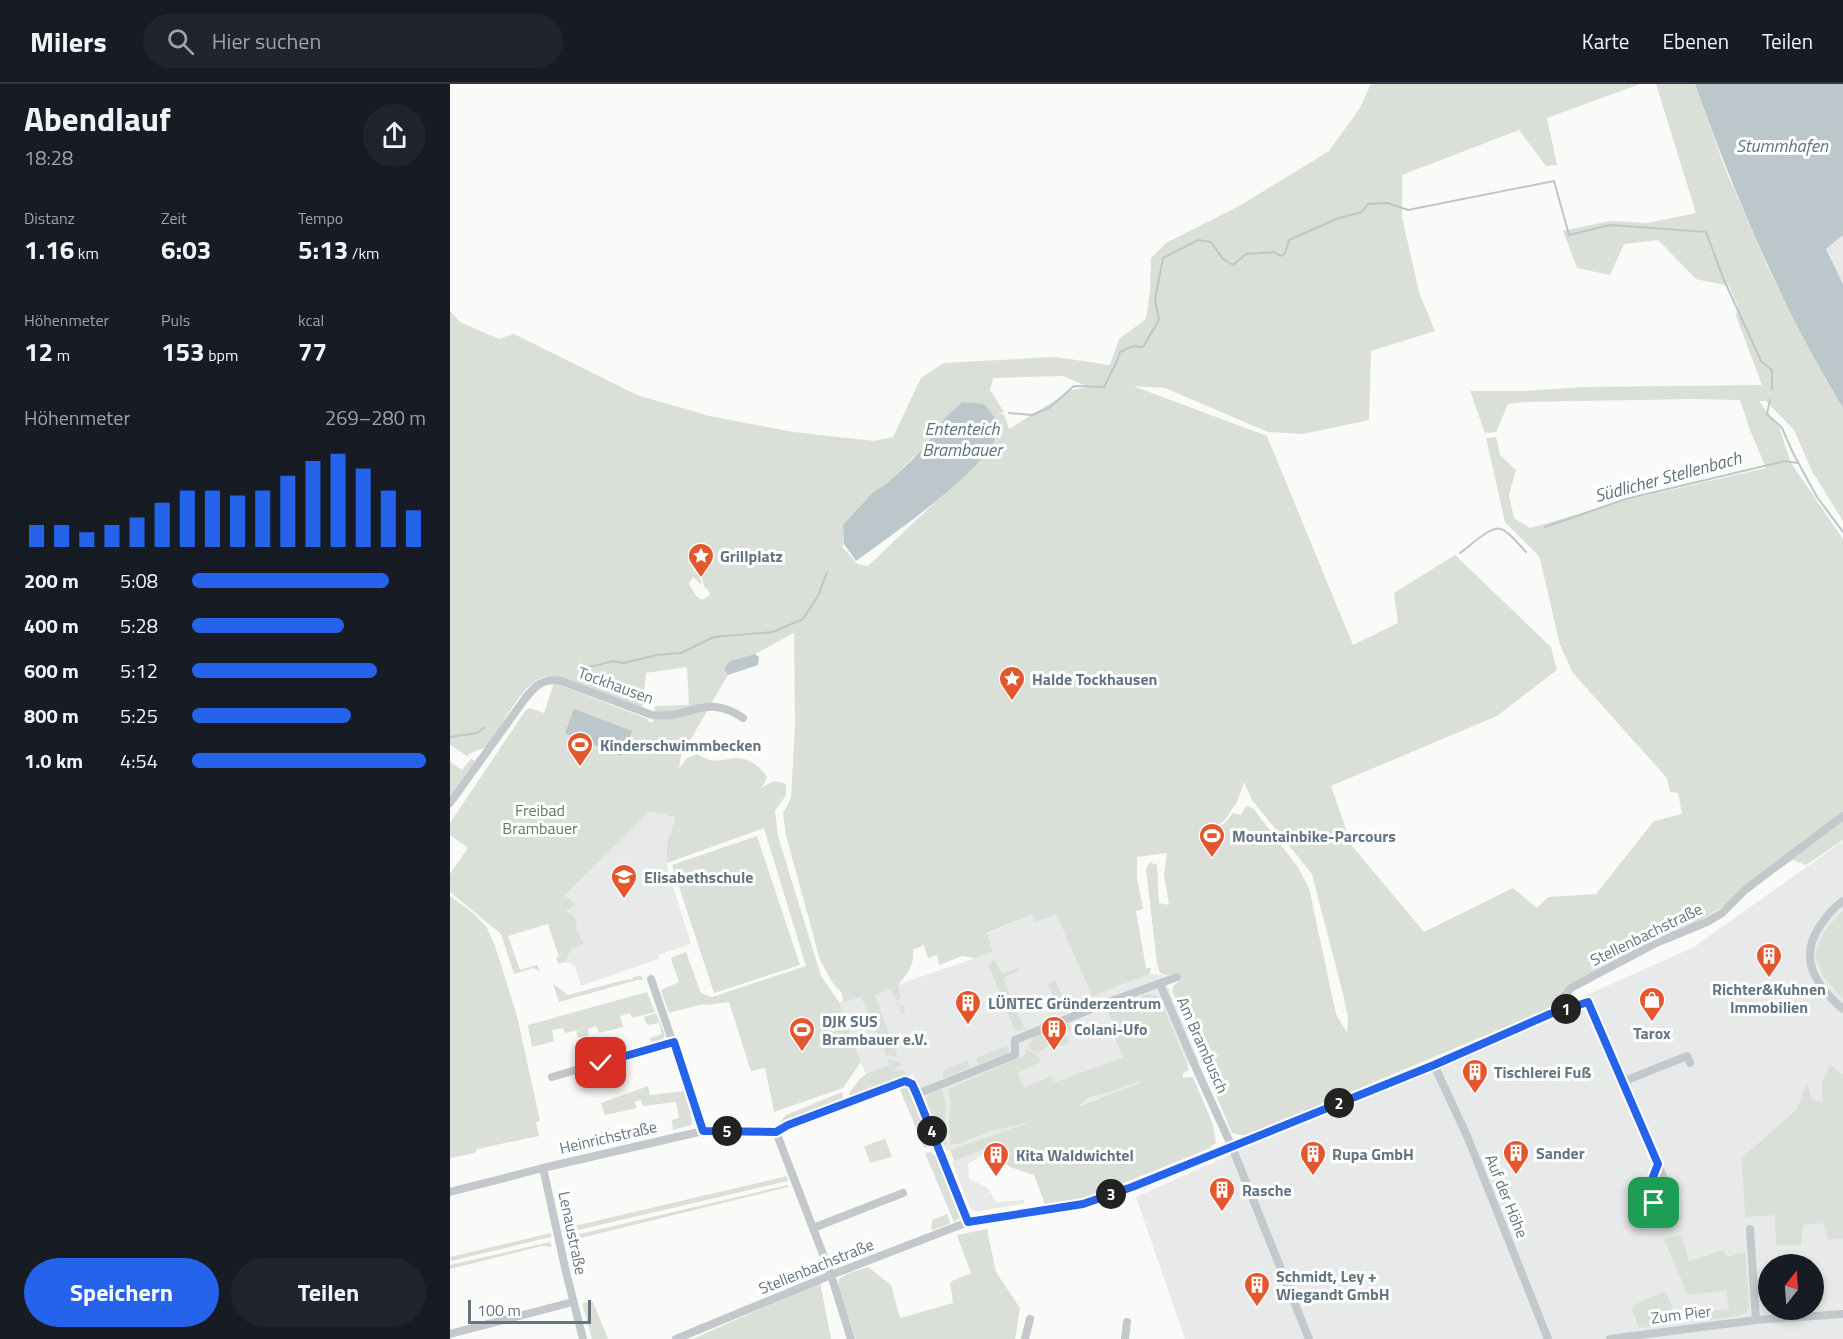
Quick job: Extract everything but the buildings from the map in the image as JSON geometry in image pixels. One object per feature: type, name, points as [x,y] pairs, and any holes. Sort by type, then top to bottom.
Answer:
[{"type":"street","name":"Tockhausen","points":[[450,803],[521,704],[542,682],[553,680],[652,715],[665,717],[711,705],[722,707],[743,717]]},
{"type":"street","name":"Stellenbachstraße","points":[[1550,1014],[1571,988],[1656,943],[1707,922],[1722,913],[1745,890],[1843,816]]},
{"type":"street","points":[[1843,901],[1835,906],[1823,921],[1812,940],[1809,953],[1810,965],[1815,976],[1830,997],[1843,1009]]},
{"type":"street","points":[[1160,984],[1177,977]]},
{"type":"street","points":[[651,979],[703,1131]]},
{"type":"street","name":"Am Brambusch","points":[[917,1095],[1015,1055],[1015,1041],[1098,1006],[1160,984],[1232,1147],[1309,1339]]},
{"type":"street","name":"Stellenbachstraße","points":[[676,1339],[968,1222],[1083,1204],[1132,1187],[1434,1065],[1550,1014],[1588,1002],[1658,1164]]},
{"type":"street","points":[[552,1077],[674,1042]]},
{"type":"street","points":[[1622,1082],[1687,1056],[1690,1063]]},
{"type":"street","name":"Auf der Höhe","points":[[1434,1065],[1467,1136],[1548,1339]]},
{"type":"street","name":"Heinrichstraße","points":[[450,1192],[703,1131],[776,1132],[788,1125],[905,1081],[912,1084],[917,1095]]},
{"type":"street","points":[[917,1095],[968,1222]]},
{"type":"street","points":[[776,1132],[831,1275],[851,1339]]},
{"type":"street","name":"Lenaustraße","points":[[543,1168],[583,1339]]},
{"type":"street","points":[[813,1228],[903,1193]]},
{"type":"street","points":[[1750,1229],[1756,1320]]},
{"type":"street","points":[[450,1334],[573,1302]]},
{"type":"street","name":"Zum Pier","points":[[1610,1339],[1756,1320],[1843,1314]]},
{"type":"street","points":[[1025,1339],[1030,1319]]},
{"type":"street","points":[[1125,1339],[1127,1322]]},
{"type":"shaded area","points":[[1843,235],[1843,284],[1826,249]]},
{"type":"shaded area","name":"Elisabethschule","points":[[650,810],[675,816],[667,844],[667,867],[691,944],[658,955],[659,959],[581,986],[575,966],[566,962],[571,949],[584,944],[578,932],[575,917],[566,911],[576,903],[565,897]]},
{"type":"shaded area","points":[[1843,841],[1843,1339],[1185,1339],[1136,1197],[1694,947]]},
{"type":"shaded area","points":[[1032,914],[1056,914],[1092,996],[1150,974],[1163,975],[1200,1064],[1182,1066],[1141,1083],[944,1153],[913,1075],[871,1089],[839,1002],[861,997],[886,1055],[875,995],[891,987],[993,952],[987,934]]},
{"type":"shaded area","points":[[985,1149],[986,1153],[968,1164],[969,1179],[988,1188],[996,1202],[1024,1200],[1024,1204],[978,1211],[970,1208],[952,1162]]},
{"type":"green space","name":"Freibad Brambauer","points":[[1371,84],[1640,84],[1547,118],[1557,165],[1546,166],[1519,130],[1402,175],[1402,217],[1419,292],[1435,331],[1371,351],[1369,420],[1303,434],[1268,432],[1165,388],[1133,386],[1267,436],[1353,645],[1398,623],[1394,593],[1455,555],[1551,647],[1557,670],[1497,716],[1331,786],[1352,846],[1424,932],[1513,888],[1537,908],[1548,897],[1596,894],[1654,821],[1682,814],[1678,793],[1670,792],[1667,778],[1573,673],[1560,645],[1540,559],[1505,522],[1486,438],[1496,437],[1500,455],[1516,470],[1509,495],[1514,518],[1530,528],[1627,500],[1766,468],[1740,400],[1691,399],[1508,404],[1496,432],[1485,433],[1470,391],[1762,385],[1736,316],[1738,306],[1729,286],[1696,279],[1658,240],[1624,244],[1610,275],[1577,268],[1563,231],[1609,221],[1648,223],[1696,213],[1656,84],[1695,84],[1724,166],[1769,270],[1843,408],[1843,521],[1812,471],[1794,430],[1766,401],[1759,401],[1779,427],[1791,463],[1843,539],[1843,840],[1806,865],[1793,860],[1702,920],[1577,981],[1548,1009],[1246,1136],[1232,1133],[1172,991],[1174,985],[1179,981],[1176,974],[1168,976],[1160,973],[1157,963],[1146,869],[1150,862],[1157,865],[1159,903],[1169,905],[1164,875],[1167,853],[1137,857],[1137,878],[1143,909],[1136,911],[1146,968],[1151,968],[1150,974],[1092,996],[1056,914],[1035,922],[1032,914],[987,933],[993,952],[975,958],[962,956],[939,965],[937,955],[928,958],[924,945],[913,950],[910,969],[898,985],[901,998],[897,1000],[900,1007],[904,1006],[905,1013],[902,1014],[891,989],[875,995],[898,1058],[886,1055],[861,997],[843,1002],[842,993],[832,982],[820,960],[786,835],[783,813],[791,798],[795,726],[794,633],[755,654],[730,661],[724,667],[728,675],[681,756],[679,768],[687,758],[697,754],[714,761],[740,758],[753,763],[767,777],[761,788],[774,781],[786,784],[786,795],[775,811],[778,836],[821,976],[839,1002],[861,1062],[843,1088],[774,1112],[765,1068],[751,1071],[729,1002],[703,1004],[669,1013],[661,990],[679,982],[671,959],[686,952],[701,993],[712,997],[806,966],[764,828],[667,863],[667,844],[675,817],[650,811],[565,896],[576,904],[566,911],[575,917],[578,932],[584,944],[571,949],[566,962],[558,964],[556,958],[559,957],[548,924],[508,936],[520,970],[537,965],[540,971],[533,968],[514,974],[501,934],[450,892],[450,874],[468,848],[450,835],[450,823],[525,711],[530,708],[544,713],[554,683],[648,719],[653,723],[655,706],[689,705],[687,667],[646,673],[642,709],[557,677],[543,677],[524,691],[485,747],[467,756],[450,745],[450,311],[460,322],[499,339],[514,334],[637,395],[709,416],[793,432],[874,441],[893,437],[921,378],[944,363],[1055,357],[1110,365],[1119,339],[1146,319],[1151,258],[1166,243],[1241,205],[1329,151],[1360,108]],"holes":[[[1063,376],[1089,387],[1072,390],[1009,429],[1004,414],[997,414],[1004,412],[990,390],[993,378]],[[944,419],[997,432],[988,452],[868,566],[857,564],[842,546],[844,544],[843,525],[873,492],[885,485],[926,445]],[[694,563],[702,564],[700,571],[704,586],[710,595],[702,600],[696,596],[689,584],[693,577],[702,585],[698,572],[692,567]],[[1244,782],[1252,800],[1312,874],[1343,994],[1348,1018],[1347,1033],[1336,1014],[1309,888],[1297,866],[1253,808],[1246,806],[1241,815],[1233,813],[1225,823],[1213,829],[1225,820],[1237,802]]]},
{"type":"green space","points":[[471,759],[475,761],[450,796],[450,762],[462,770]]},
{"type":"green space","points":[[757,836],[800,965],[714,993],[672,865]]},
{"type":"green space","points":[[450,896],[473,913],[487,928],[495,946],[517,1016],[540,1121],[536,1122],[539,1136],[477,1149],[475,1153],[450,1158]]},
{"type":"green space","points":[[1843,910],[1843,999],[1823,976],[1815,954],[1824,932]]},
{"type":"green space","points":[[992,960],[996,962],[1002,974],[1018,968],[1019,971],[1003,978],[1025,1029],[1015,1031],[989,966]]},
{"type":"green space","points":[[639,976],[643,980],[559,1002],[553,984],[568,995]]},
{"type":"green space","points":[[1055,981],[1068,1006],[1075,1004],[1074,1010],[1065,1012],[1058,1010],[1048,984]]},
{"type":"green space","points":[[647,992],[655,1012],[632,1018],[630,1013],[620,1016],[623,1027],[599,1033],[596,1026],[588,1029],[589,1035],[578,1038],[576,1031],[586,1028],[565,1033],[563,1028],[552,1030],[554,1041],[532,1047],[528,1025]]},
{"type":"green space","points":[[1155,995],[1160,999],[1189,1070],[1183,1073],[1183,1078],[1193,1077],[1213,1125],[1216,1143],[1208,1149],[1079,1201],[1045,1205],[1034,1175],[1010,1167],[985,1149],[954,1161],[950,1150],[1034,1121],[990,1131],[958,1144],[950,1144],[951,1101],[948,1089],[1025,1055],[1026,1050],[1037,1054],[1041,1062],[1018,1073],[1024,1088],[1051,1076],[1055,1082],[1123,1058],[1112,1030],[1115,1028],[1106,1008],[1109,1006],[1112,1012],[1143,1001],[1142,996]],"holes":[[[1139,1081],[1140,1083],[1079,1106],[1089,1097]]]},
{"type":"green space","points":[[656,1013],[665,1035],[663,1040],[652,1044],[650,1038],[662,1034],[659,1023],[649,1025],[644,1017]]},
{"type":"green space","points":[[1065,1024],[1069,1025],[1071,1030],[1065,1033],[1069,1042],[1061,1046],[1055,1043],[1050,1029]]},
{"type":"green space","points":[[1044,1032],[1048,1045],[1044,1050],[1037,1052],[1028,1048],[1032,1038]]},
{"type":"green space","points":[[1006,1046],[1009,1048],[1008,1053],[979,1064],[976,1058]]},
{"type":"green space","points":[[888,1059],[901,1063],[902,1066],[895,1068],[896,1071],[903,1069],[908,1077],[857,1094],[854,1098],[849,1094],[866,1075],[890,1065]]},
{"type":"green space","points":[[967,1061],[970,1067],[943,1076],[943,1071]]},
{"type":"green space","points":[[1830,1065],[1843,1075],[1843,1239],[1828,1239],[1823,1223],[1803,1225],[1801,1245],[1776,1245],[1775,1215],[1745,1217],[1742,1158],[1797,1109],[1807,1083],[1812,1099],[1822,1102],[1823,1080]]},
{"type":"green space","points":[[903,1085],[909,1089],[932,1146],[924,1148],[899,1087]]},
{"type":"green space","points":[[648,1086],[650,1095],[685,1091],[692,1120],[691,1125],[673,1130],[672,1120],[679,1118],[676,1102],[643,1106],[641,1100],[634,1102],[637,1108],[605,1115],[601,1103]]},
{"type":"green space","points":[[942,1089],[947,1145],[941,1147],[925,1101],[928,1095]]},
{"type":"green space","points":[[842,1092],[843,1099],[780,1122],[786,1115]]},
{"type":"green space","points":[[637,1122],[641,1122],[645,1136],[635,1139],[632,1126],[637,1125]]},
{"type":"green space","points":[[609,1128],[610,1131],[615,1130],[618,1143],[606,1146],[601,1131]]},
{"type":"green space","points":[[885,1139],[892,1157],[870,1163],[864,1146]]},
{"type":"green space","points":[[585,1140],[589,1150],[569,1155],[567,1147]]},
{"type":"green space","points":[[931,1152],[936,1155],[961,1217],[954,1222],[925,1153]]},
{"type":"green space","points":[[787,1176],[788,1181],[565,1233],[565,1229],[570,1227]]},
{"type":"green space","points":[[788,1185],[788,1187],[568,1241],[567,1237]]},
{"type":"green space","points":[[947,1214],[949,1224],[931,1229],[932,1220]]},
{"type":"green space","points":[[987,1229],[996,1272],[1020,1308],[1015,1339],[856,1339],[838,1287],[839,1279],[868,1267],[891,1285],[900,1318],[953,1303],[950,1282],[971,1273],[957,1235]]},
{"type":"green space","points":[[551,1233],[551,1237],[451,1261],[450,1257]]},
{"type":"green space","points":[[1681,1235],[1689,1261],[1724,1250],[1726,1257],[1745,1252],[1749,1305],[1746,1313],[1699,1321],[1695,1313],[1729,1309],[1726,1290],[1688,1295],[1664,1239]]},
{"type":"green space","points":[[550,1242],[552,1247],[542,1246],[450,1269],[450,1265]]},
{"type":"green space","points":[[820,1282],[831,1339],[693,1339]]},
{"type":"green space","points":[[1665,1291],[1679,1323],[1639,1328],[1632,1309],[1634,1305]]},
{"type":"green space","points":[[593,1302],[608,1339],[592,1339],[582,1303]]},
{"type":"water","name":"Stummhafen","points":[[1695,84],[1843,84],[1843,235],[1826,249],[1843,284],[1843,408],[1779,290],[1726,168]]},
{"type":"water","name":"Ententeich Brambauer","points":[[962,402],[983,404],[995,419],[997,431],[991,446],[959,482],[856,561],[844,544],[843,525],[873,492],[885,485],[912,460],[926,445],[944,419]]},
{"type":"water","points":[[755,654],[759,657],[758,665],[728,675],[724,668],[730,661]]},
{"type":"water","points":[[574,709],[632,731],[622,756],[565,733]]},
{"type":"waterway","points":[[1009,413],[1032,415],[1049,408],[1074,386],[1104,387],[1120,352],[1133,346],[1143,347],[1159,320],[1155,300],[1163,258],[1198,240],[1211,242],[1223,259],[1233,265],[1246,254],[1274,252],[1280,256],[1285,254],[1289,240],[1339,218],[1362,212],[1368,204],[1388,203],[1408,210],[1554,181],[1569,235],[1610,225],[1706,232],[1724,280],[1761,361],[1772,370],[1772,389]]},
{"type":"waterway","points":[[1770,400],[1767,414],[1782,428],[1817,497],[1843,532]]},
{"type":"waterway","name":"Südlicher Stellenbach","points":[[1545,527],[1626,499],[1785,461],[1798,463]]},
{"type":"waterway","name":"Südlicher Stellenbach","points":[[1460,553],[1486,533],[1497,529],[1508,533],[1526,552]]},
{"type":"waterway","points":[[585,667],[612,661],[624,663],[657,655],[681,653],[714,637],[773,632],[803,619],[818,596],[827,572]]},
{"type":"waterway","points":[[450,737],[477,733],[485,727]]},
{"type":"place","name":"Grillplatz","points":[[701,579]]},
{"type":"place","name":"Halde Tockhausen","points":[[1012,702]]},
{"type":"place","name":"Kinderschwimmbecken","points":[[580,768]]},
{"type":"place","name":"Mountainbike-Parcours","points":[[1212,859]]},
{"type":"place","name":"Elisabethschule","points":[[624,900]]},
{"type":"place","name":"Richter&Kuhnen Immobilien","points":[[1769,979]]},
{"type":"place","name":"Tarox","points":[[1652,1023]]},
{"type":"place","name":"LÜNTEC Gründerzentrum","points":[[968,1026]]},
{"type":"place","name":"Colani-Ufo","points":[[1054,1052]]},
{"type":"place","name":"DJK SUS Brambauer e.V.","points":[[802,1053]]},
{"type":"place","name":"Tischlerei Fuß","points":[[1475,1095]]},
{"type":"place","name":"Sander","points":[[1516,1176]]},
{"type":"place","name":"Rupa GmbH","points":[[1313,1177]]},
{"type":"place","name":"Kita Waldwichtel","points":[[996,1178]]},
{"type":"place","name":"Rasche","points":[[1222,1213]]},
{"type":"place","name":"Schmidt, Ley + Wiegandt GmbH","points":[[1257,1308]]},
{"type":"route","points":[[601,1063],[674,1042],[703,1131],[776,1132],[788,1125],[898,1083],[905,1081],[912,1084],[968,1222],[1083,1204],[1132,1187],[1434,1065],[1550,1014],[1588,1002],[1658,1164],[1646,1195],[1654,1203]]}]
